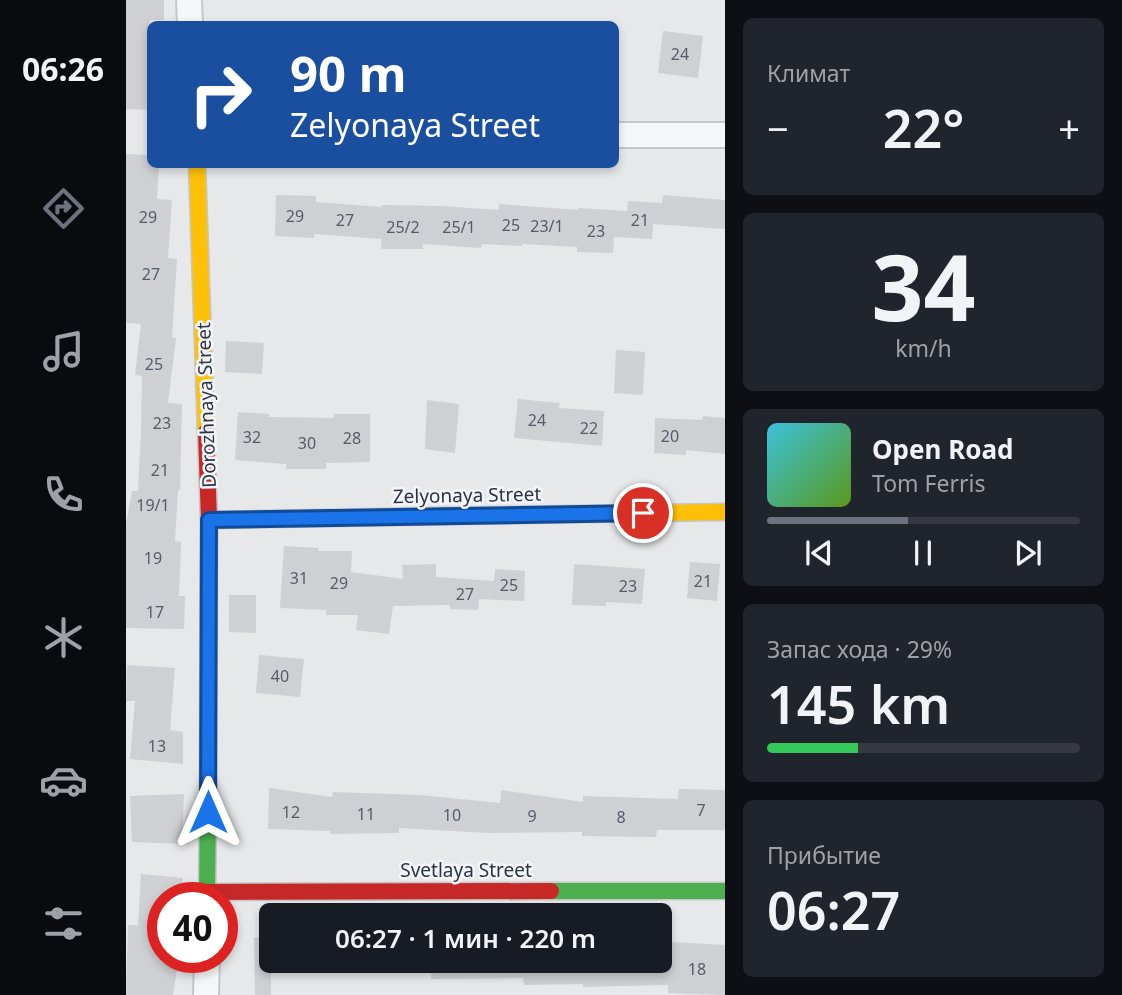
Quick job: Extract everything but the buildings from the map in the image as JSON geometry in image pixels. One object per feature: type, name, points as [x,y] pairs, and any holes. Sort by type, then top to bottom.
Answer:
[{"type":"street","points":[[189,0],[191,21]]},
{"type":"street","points":[[619,135],[725,135]]},
{"type":"street","name":"Dorozhnaya Street","points":[[197,168],[209,520],[207,882]]},
{"type":"street","name":"Zelyonaya Street","points":[[209,520],[725,512]]},
{"type":"street","name":"Svetlaya Street","points":[[238,895],[725,891]]},
{"type":"street","points":[[206,995],[207,973]]},
{"type":"traffic: fast","points":[[207,882],[208,802]]},
{"type":"traffic: fast","points":[[551,891],[725,891]]},
{"type":"traffic: slow","points":[[197,168],[206,432]]},
{"type":"traffic: slow","points":[[444,516],[725,512]]},
{"type":"traffic: jam","points":[[206,432],[209,520],[208,802]]},
{"type":"traffic: jam","points":[[209,520],[444,516]]},
{"type":"traffic: jam","points":[[238,892],[551,891]]},
{"type":"route","points":[[208,812],[209,520],[643,513]]}]
